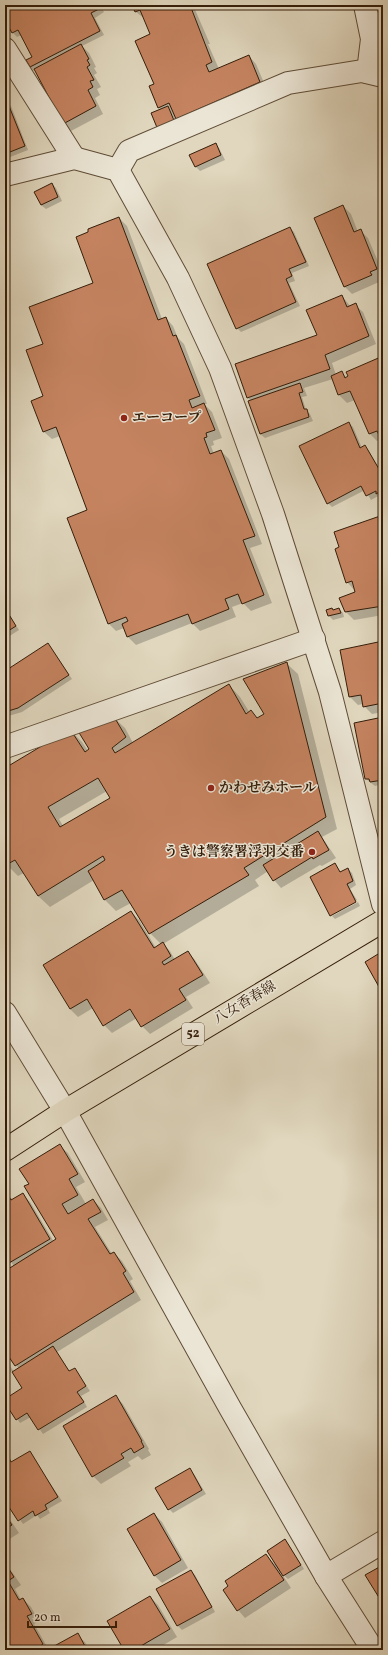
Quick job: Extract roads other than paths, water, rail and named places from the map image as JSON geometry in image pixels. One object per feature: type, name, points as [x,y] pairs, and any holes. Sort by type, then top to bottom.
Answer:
[{"type":"main road","name":"八女香春線","points":[[5,1150],[65,1111],[383,921]]},
{"type":"street","points":[[118,170],[129,151],[288,82],[362,71],[375,74],[372,39],[365,5]]},
{"type":"street","points":[[5,49],[74,158]]},
{"type":"street","points":[[5,175],[74,158],[118,170],[178,278],[220,368],[273,514],[314,639],[330,692],[383,904]]},
{"type":"street","points":[[5,747],[314,639]]},
{"type":"street","points":[[5,1013],[65,1111],[226,1401],[326,1576],[373,1650]]},
{"type":"street","points":[[326,1576],[383,1542]]},
{"type":"place","name":"エーコープ","points":[[124,418]]},
{"type":"place","name":"かわせみホール","points":[[211,788]]},
{"type":"place","name":"うきは警察署浮羽交番","points":[[312,852]]}]
